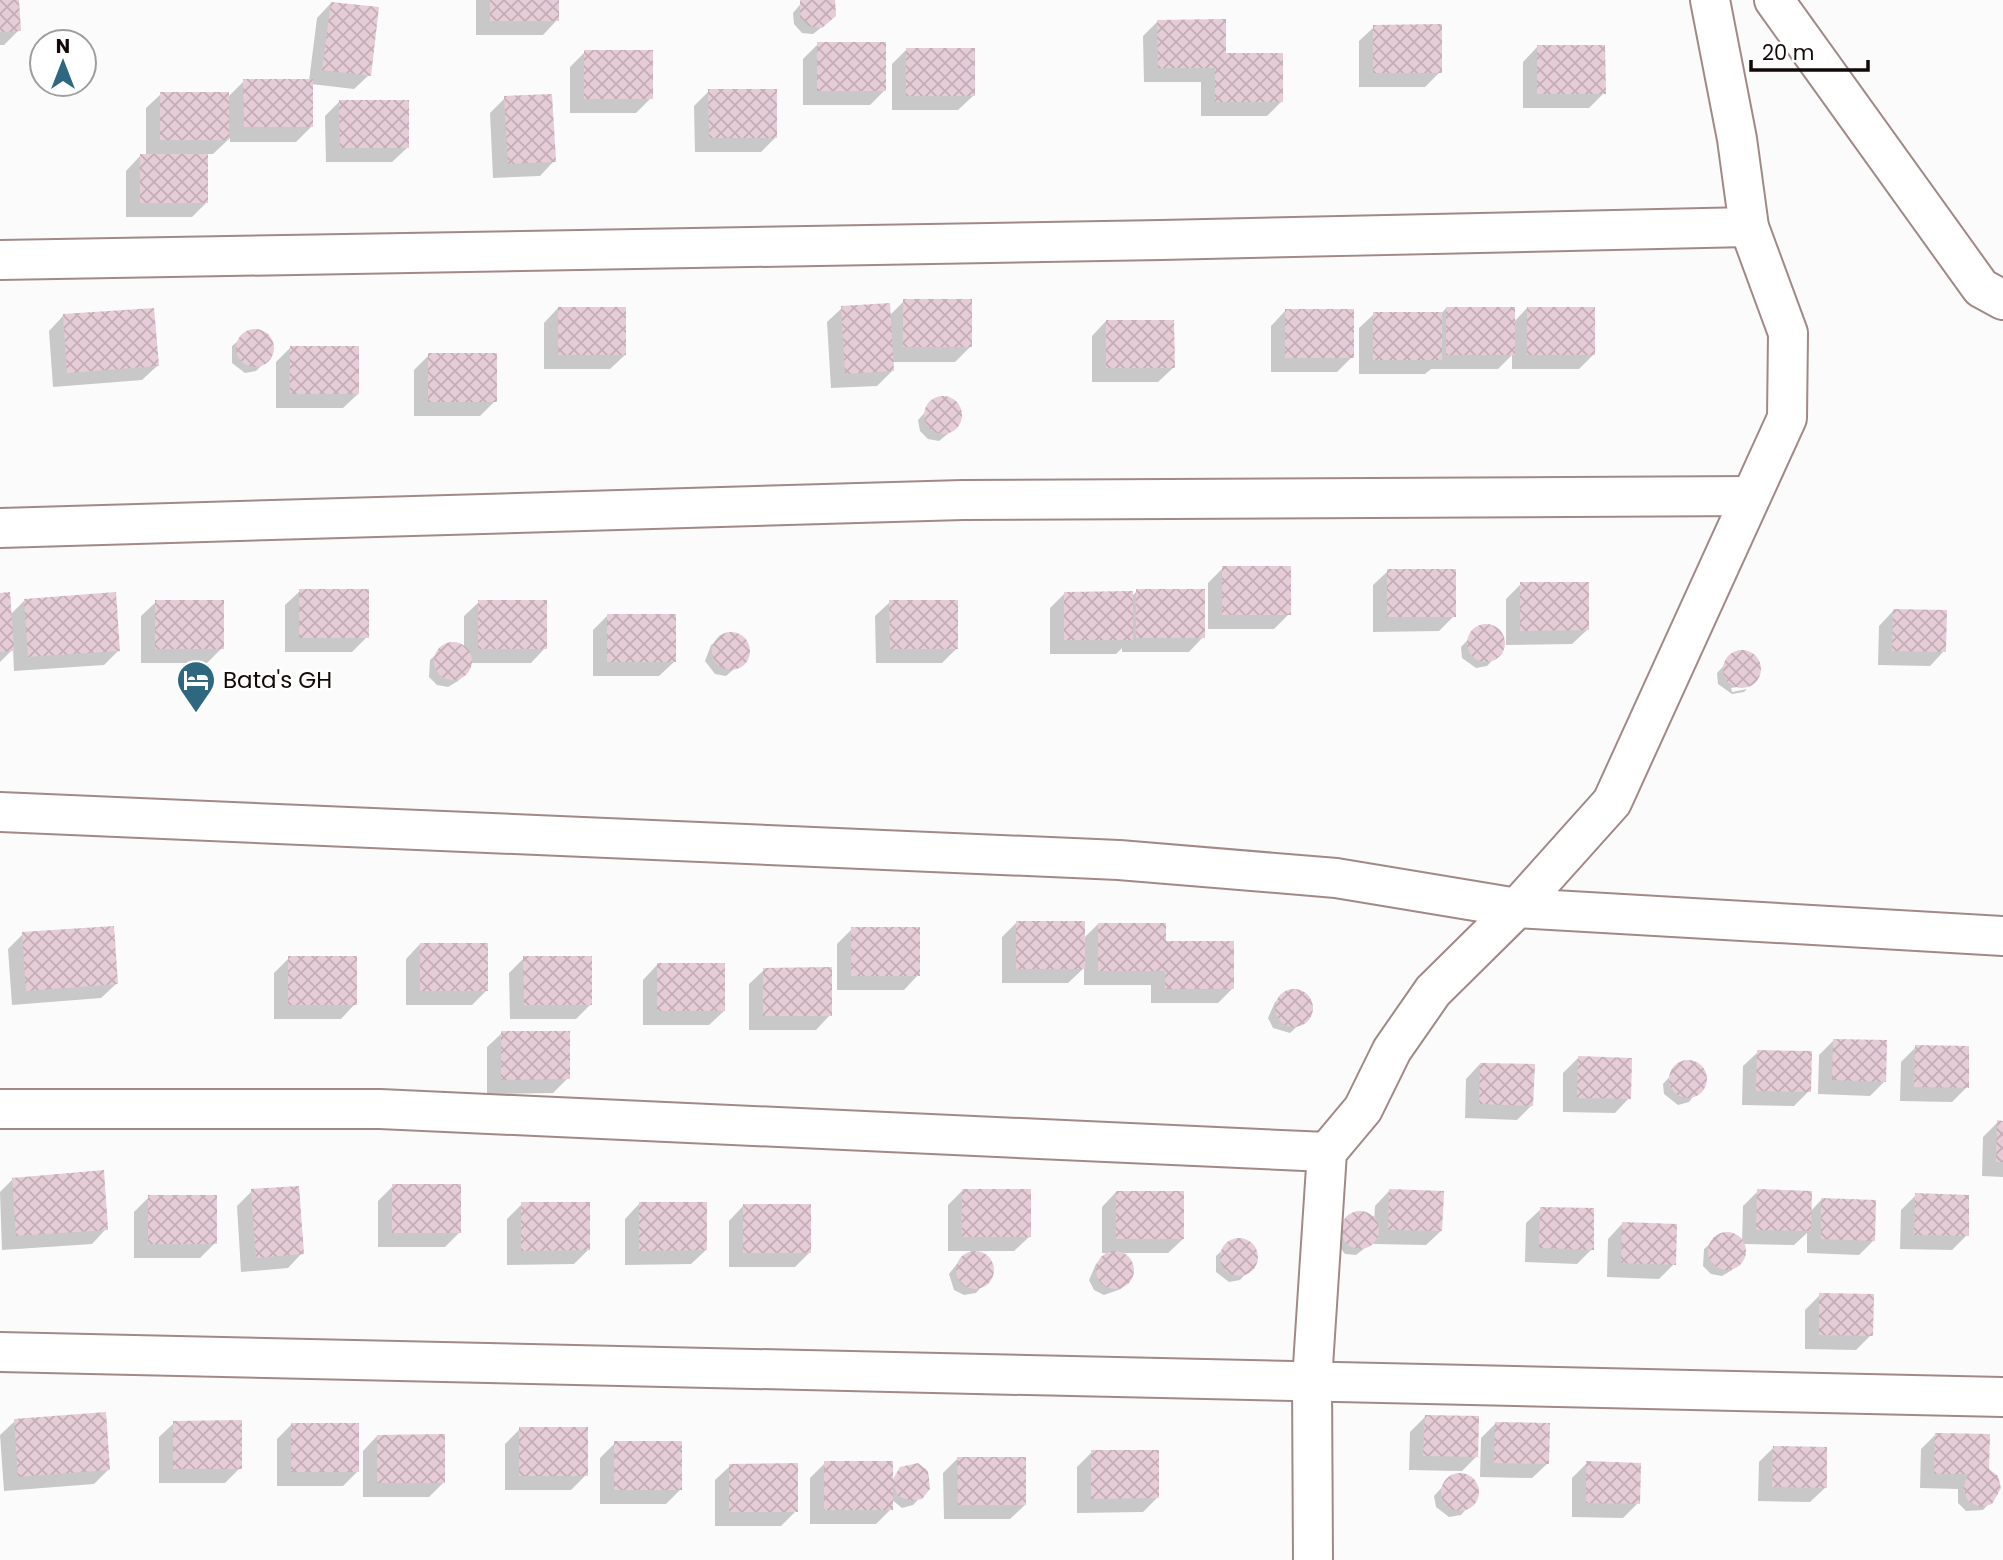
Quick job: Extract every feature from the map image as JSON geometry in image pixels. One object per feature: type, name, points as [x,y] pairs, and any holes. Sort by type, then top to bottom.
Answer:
[{"type":"street","points":[[1314,1560],[1312,1381],[1327,1152],[1363,1109],[1392,1050],[1433,991],[1517,908],[1612,802],[1787,418],[1788,333],[1749,227],[1737,139],[1710,0]]},
{"type":"street","points":[[1774,0],[1981,288],[2003,300]]},
{"type":"street","points":[[0,260],[1749,227]]},
{"type":"street","points":[[0,528],[963,500],[1751,496]]},
{"type":"street","points":[[0,811],[1119,860],[1336,878],[1517,908],[2003,936]]},
{"type":"street","points":[[0,1109],[380,1110],[1327,1152]]},
{"type":"street","points":[[0,1352],[2003,1397]]},
{"type":"building","points":[[0,0],[19,0],[21,31],[0,32]]},
{"type":"building","points":[[490,0],[559,0],[559,21],[490,21]]},
{"type":"building","points":[[800,0],[835,0],[836,16],[822,28],[809,26],[800,17]]},
{"type":"building","points":[[331,2],[379,7],[371,76],[322,70]]},
{"type":"building","points":[[1226,19],[1226,53],[1283,53],[1283,102],[1215,102],[1215,68],[1158,68],[1157,20]]},
{"type":"building","points":[[1442,24],[1442,73],[1373,73],[1373,25]]},
{"type":"building","points":[[817,42],[886,42],[886,91],[817,91]]},
{"type":"building","points":[[1537,45],[1605,45],[1606,94],[1537,94]]},
{"type":"building","points":[[906,48],[975,48],[975,96],[906,96]]},
{"type":"building","points":[[584,50],[653,50],[653,99],[584,99]]},
{"type":"building","points":[[243,79],[313,79],[313,127],[244,127]]},
{"type":"building","points":[[708,89],[777,89],[777,138],[709,138]]},
{"type":"building","points":[[160,92],[229,92],[229,140],[160,140]]},
{"type":"building","points":[[552,94],[556,162],[508,164],[504,96]]},
{"type":"building","points":[[339,100],[409,100],[409,148],[340,148]]},
{"type":"building","points":[[140,154],[208,154],[208,203],[140,203]]},
{"type":"building","points":[[903,299],[972,299],[972,347],[903,347]]},
{"type":"building","points":[[890,303],[894,371],[845,374],[841,306]]},
{"type":"building","points":[[558,307],[626,307],[626,355],[558,355]]},
{"type":"building","points":[[1446,307],[1515,307],[1515,355],[1446,355]]},
{"type":"building","points":[[1527,307],[1595,307],[1595,355],[1527,355]]},
{"type":"building","points":[[154,308],[159,366],[67,373],[63,314]]},
{"type":"building","points":[[1285,309],[1354,309],[1354,358],[1285,358]]},
{"type":"building","points":[[1373,312],[1442,312],[1442,360],[1373,360]]},
{"type":"building","points":[[1106,320],[1174,320],[1175,368],[1106,368]]},
{"type":"building","points":[[255,329],[269,334],[274,348],[269,362],[255,367],[241,362],[236,348],[241,334]]},
{"type":"building","points":[[290,346],[359,346],[359,394],[290,394]]},
{"type":"building","points":[[428,353],[497,353],[497,402],[428,402]]},
{"type":"building","points":[[943,396],[957,401],[962,415],[957,429],[943,434],[929,429],[924,415],[929,401]]},
{"type":"building","points":[[1222,566],[1291,566],[1291,615],[1222,615]]},
{"type":"building","points":[[1387,569],[1456,569],[1456,617],[1387,617]]},
{"type":"building","points":[[1520,582],[1589,582],[1589,630],[1520,631]]},
{"type":"building","points":[[299,589],[369,589],[369,638],[299,638]]},
{"type":"building","points":[[1136,589],[1205,589],[1205,638],[1136,638]]},
{"type":"building","points":[[1133,591],[1133,640],[1064,640],[1064,592]]},
{"type":"building","points":[[10,592],[14,651],[0,652],[0,593]]},
{"type":"building","points":[[116,592],[120,651],[28,657],[24,599]]},
{"type":"building","points":[[155,600],[224,600],[224,649],[155,649]]},
{"type":"building","points":[[478,600],[547,600],[547,649],[478,649]]},
{"type":"building","points":[[889,600],[958,600],[958,649],[890,649]]},
{"type":"building","points":[[1893,609],[1947,610],[1946,652],[1892,651]]},
{"type":"building","points":[[607,614],[676,614],[676,662],[607,662]]},
{"type":"building","points":[[1486,624],[1500,629],[1505,643],[1500,657],[1486,662],[1472,657],[1467,643],[1472,629]]},
{"type":"building","points":[[731,632],[745,637],[750,651],[745,665],[731,670],[717,665],[712,651],[717,637]]},
{"type":"building","points":[[453,642],[467,647],[472,661],[467,675],[453,680],[439,675],[434,661],[439,647]]},
{"type":"building","points":[[1742,650],[1756,655],[1761,669],[1756,683],[1742,688],[1728,683],[1723,669],[1728,655]]},
{"type":"building","points":[[1016,921],[1085,921],[1085,969],[1016,969]]},
{"type":"building","points":[[1098,923],[1166,923],[1166,941],[1234,941],[1234,989],[1165,989],[1165,971],[1098,971]]},
{"type":"building","points":[[114,926],[118,984],[26,991],[22,932]]},
{"type":"building","points":[[851,927],[920,927],[920,976],[851,976]]},
{"type":"building","points":[[420,943],[488,943],[488,991],[420,991]]},
{"type":"building","points":[[288,956],[357,956],[357,1005],[288,1005]]},
{"type":"building","points":[[523,956],[592,956],[592,1005],[524,1005]]},
{"type":"building","points":[[657,963],[725,963],[725,1011],[657,1011]]},
{"type":"building","points":[[832,967],[832,1016],[763,1016],[763,968]]},
{"type":"building","points":[[1294,989],[1308,994],[1313,1008],[1308,1022],[1294,1027],[1280,1022],[1275,1008],[1280,994]]},
{"type":"building","points":[[501,1031],[570,1031],[570,1079],[501,1080]]},
{"type":"building","points":[[1833,1039],[1887,1040],[1886,1082],[1832,1080]]},
{"type":"building","points":[[1915,1045],[1969,1046],[1969,1088],[1914,1087]]},
{"type":"building","points":[[1757,1050],[1812,1051],[1811,1092],[1756,1091]]},
{"type":"building","points":[[1578,1056],[1632,1058],[1631,1099],[1577,1098]]},
{"type":"building","points":[[1688,1060],[1702,1065],[1707,1079],[1702,1093],[1688,1098],[1674,1093],[1669,1079],[1674,1065]]},
{"type":"building","points":[[1480,1063],[1535,1064],[1533,1106],[1479,1104]]},
{"type":"building","points":[[1997,1120],[2003,1121],[2003,1162],[1996,1162]]},
{"type":"building","points":[[104,1170],[108,1230],[16,1236],[12,1178]]},
{"type":"building","points":[[392,1184],[461,1184],[461,1233],[392,1233]]},
{"type":"building","points":[[299,1186],[304,1254],[256,1258],[251,1189]]},
{"type":"building","points":[[962,1189],[1031,1189],[1031,1237],[962,1237]]},
{"type":"building","points":[[1389,1189],[1444,1191],[1442,1231],[1388,1230]]},
{"type":"building","points":[[1757,1189],[1812,1191],[1811,1231],[1756,1230]]},
{"type":"building","points":[[1116,1191],[1184,1191],[1184,1239],[1116,1239]]},
{"type":"building","points":[[1915,1193],[1969,1195],[1969,1236],[1914,1235]]},
{"type":"building","points":[[148,1195],[217,1195],[217,1244],[148,1244]]},
{"type":"building","points":[[1821,1198],[1876,1200],[1875,1241],[1821,1239]]},
{"type":"building","points":[[521,1202],[590,1202],[590,1250],[521,1251]]},
{"type":"building","points":[[639,1202],[707,1202],[707,1250],[639,1251]]},
{"type":"building","points":[[743,1204],[811,1204],[811,1253],[743,1253]]},
{"type":"building","points":[[1540,1207],[1594,1208],[1594,1250],[1539,1248]]},
{"type":"building","points":[[1360,1211],[1374,1216],[1379,1230],[1374,1244],[1360,1249],[1346,1244],[1341,1230],[1346,1216]]},
{"type":"building","points":[[1622,1222],[1677,1224],[1676,1265],[1621,1263]]},
{"type":"building","points":[[1727,1232],[1741,1237],[1746,1251],[1741,1265],[1727,1270],[1713,1265],[1708,1251],[1713,1237]]},
{"type":"building","points":[[1239,1238],[1253,1243],[1258,1257],[1253,1271],[1239,1276],[1225,1271],[1220,1257],[1225,1243]]},
{"type":"building","points":[[975,1251],[989,1256],[994,1270],[989,1284],[975,1289],[961,1284],[956,1270],[961,1256]]},
{"type":"building","points":[[1115,1251],[1129,1256],[1134,1270],[1129,1284],[1115,1289],[1101,1284],[1096,1270],[1101,1256]]},
{"type":"building","points":[[1819,1293],[1874,1294],[1873,1336],[1819,1335]]},
{"type":"building","points":[[106,1412],[110,1470],[18,1477],[14,1419]]},
{"type":"building","points":[[1425,1415],[1479,1416],[1478,1457],[1423,1456]]},
{"type":"building","points":[[242,1420],[242,1469],[173,1469],[173,1421]]},
{"type":"building","points":[[1495,1422],[1550,1423],[1549,1464],[1494,1463]]},
{"type":"building","points":[[291,1423],[359,1423],[359,1472],[291,1472]]},
{"type":"building","points":[[519,1427],[588,1427],[588,1476],[519,1476]]},
{"type":"building","points":[[1935,1433],[1990,1434],[1989,1469],[1998,1476],[2001,1488],[1992,1504],[1980,1507],[1968,1501],[1963,1489],[1968,1474],[1934,1474]]},
{"type":"building","points":[[445,1434],[445,1483],[377,1483],[377,1435]]},
{"type":"building","points":[[614,1441],[682,1441],[682,1490],[614,1490]]},
{"type":"building","points":[[1773,1446],[1827,1447],[1827,1488],[1772,1487]]},
{"type":"building","points":[[1091,1450],[1159,1450],[1159,1498],[1091,1499]]},
{"type":"building","points":[[957,1457],[1026,1457],[1026,1505],[958,1505]]},
{"type":"building","points":[[824,1461],[893,1461],[893,1479],[900,1467],[918,1463],[928,1471],[930,1489],[922,1499],[910,1501],[898,1496],[893,1483],[893,1510],[824,1510]]},
{"type":"building","points":[[1586,1461],[1641,1463],[1640,1504],[1586,1503]]},
{"type":"building","points":[[798,1463],[798,1512],[729,1512],[729,1464]]},
{"type":"building","points":[[1460,1473],[1474,1478],[1479,1492],[1474,1506],[1460,1511],[1446,1506],[1441,1492],[1446,1478]]},
{"type":"place","name":"Bata's GH","points":[[196,714]]}]
